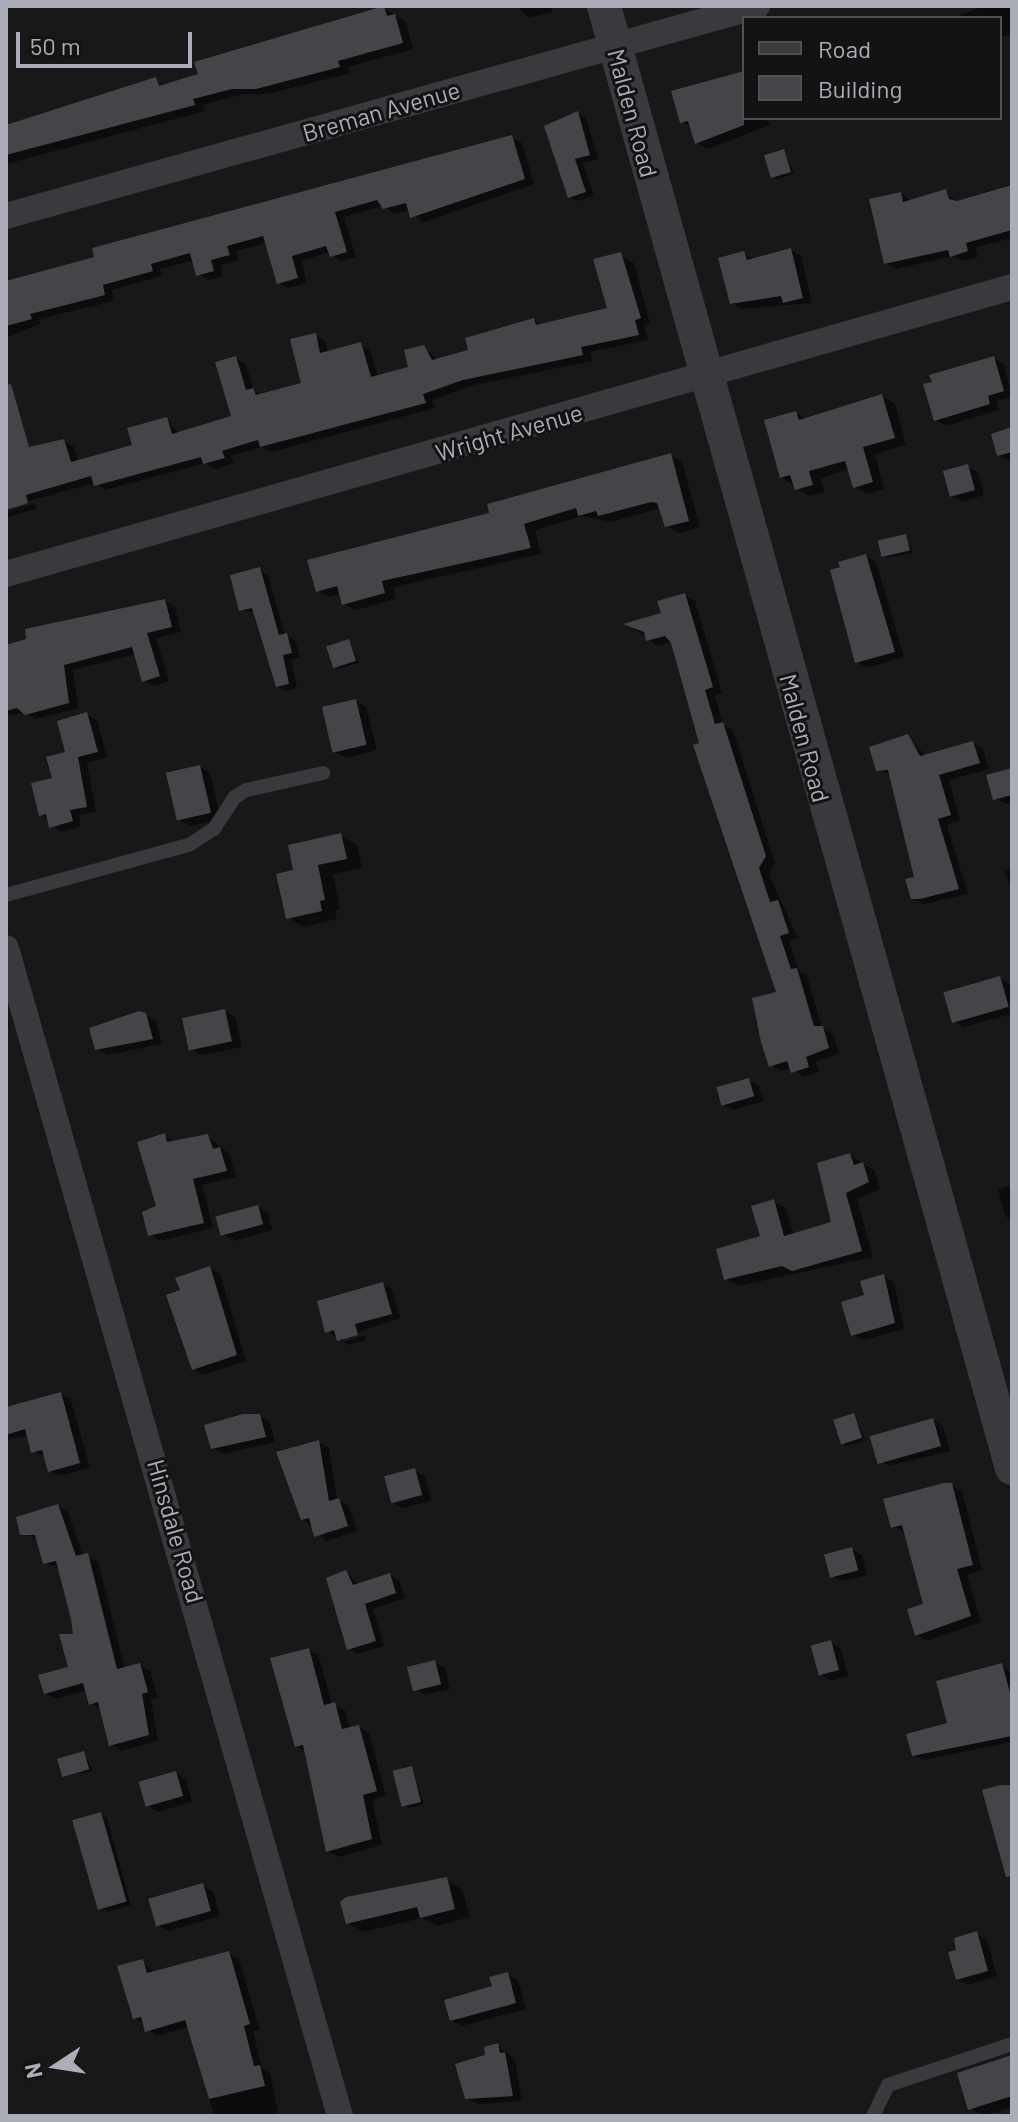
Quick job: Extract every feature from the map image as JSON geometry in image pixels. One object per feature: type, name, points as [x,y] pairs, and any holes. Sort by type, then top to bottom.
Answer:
[{"type":"street","name":"Malden Road","points":[[604,6],[1012,1468]]},
{"type":"street","name":"Breman Avenue","points":[[6,216],[757,6]]},
{"type":"street","name":"Wright Avenue","points":[[6,574],[1012,287]]},
{"type":"street","name":"Hinsdale Road","points":[[6,948],[340,2116]]},
{"type":"lane","points":[[6,895],[189,845],[214,829],[235,797],[246,790],[323,773]]},
{"type":"lane","points":[[873,2116],[888,2085],[1012,2044]]},
{"type":"building","points":[[384,6],[387,16],[395,14],[403,43],[338,61],[340,67],[256,89],[232,89],[193,99],[195,105],[6,155],[6,125],[156,77],[159,86],[198,74],[194,62]]},
{"type":"building","points":[[742,72],[744,125],[695,144],[688,121],[680,123],[671,91]]},
{"type":"building","points":[[578,111],[590,155],[575,159],[586,192],[568,198],[544,126]]},
{"type":"building","points":[[512,135],[525,179],[410,218],[406,203],[383,209],[377,200],[335,212],[347,252],[330,257],[326,246],[292,256],[298,278],[277,284],[263,236],[227,246],[230,255],[211,260],[214,271],[196,276],[190,253],[151,264],[153,271],[103,285],[105,295],[30,314],[32,319],[6,326],[6,281],[94,257],[92,248]]},
{"type":"building","points":[[784,149],[791,172],[771,178],[764,155]]},
{"type":"building","points":[[1012,185],[1012,230],[966,243],[968,251],[950,257],[948,250],[884,264],[869,199],[901,192],[903,202],[946,189],[949,199],[957,201]]},
{"type":"building","points":[[791,248],[803,298],[783,303],[781,296],[730,304],[718,258],[744,251],[747,260]]},
{"type":"building","points":[[621,252],[641,318],[635,320],[639,335],[581,347],[583,355],[463,380],[423,394],[426,403],[260,447],[258,440],[222,451],[225,458],[203,464],[201,457],[94,486],[91,476],[26,495],[28,503],[6,510],[6,385],[11,384],[29,447],[64,439],[71,462],[132,445],[127,428],[167,417],[172,434],[231,416],[215,362],[236,356],[246,390],[253,388],[256,395],[301,383],[290,339],[316,333],[320,353],[361,342],[371,377],[408,367],[404,350],[424,345],[432,360],[468,350],[465,338],[534,318],[536,325],[607,308],[593,259]]},
{"type":"building","points":[[994,356],[1004,391],[988,396],[990,404],[934,421],[923,384],[932,382],[929,375]]},
{"type":"building","points":[[882,394],[895,438],[863,447],[873,482],[853,488],[845,461],[809,471],[813,485],[795,490],[790,475],[780,478],[764,420],[796,411],[799,420]]},
{"type":"building","points":[[1012,427],[1012,452],[997,456],[991,434]]},
{"type":"building","points":[[671,453],[689,521],[665,527],[657,503],[651,502],[598,516],[596,511],[578,516],[576,508],[524,524],[531,548],[382,581],[385,593],[342,605],[337,586],[316,592],[307,560],[489,513],[487,504]]},
{"type":"building","points":[[968,464],[975,490],[950,497],[943,471]]},
{"type":"building","points":[[906,534],[910,551],[882,557],[878,541]]},
{"type":"building","points":[[866,554],[895,652],[855,663],[830,570],[840,567],[838,562]]},
{"type":"building","points":[[260,567],[279,635],[287,633],[292,653],[283,655],[289,684],[276,687],[252,608],[239,611],[230,575]]},
{"type":"building","points":[[685,593],[713,687],[705,690],[715,724],[723,722],[766,856],[759,868],[770,902],[778,900],[789,933],[780,936],[791,969],[797,968],[814,1026],[823,1026],[829,1048],[806,1057],[809,1067],[791,1073],[787,1061],[769,1067],[761,1042],[752,998],[776,992],[693,745],[699,743],[671,643],[665,636],[646,641],[644,632],[623,624],[661,613],[657,601]]},
{"type":"building","points":[[165,599],[172,627],[147,633],[160,676],[142,682],[132,647],[64,665],[69,703],[25,715],[17,708],[6,711],[6,645],[26,639],[25,629]]},
{"type":"building","points":[[349,639],[356,661],[333,668],[326,646]]},
{"type":"building","points":[[356,699],[367,745],[332,753],[322,707]]},
{"type":"building","points":[[87,712],[98,752],[78,757],[87,807],[70,810],[73,821],[49,828],[46,814],[39,816],[31,783],[52,778],[46,757],[65,752],[57,721]]},
{"type":"building","points":[[908,734],[920,756],[973,741],[980,763],[939,775],[951,815],[938,819],[959,889],[920,899],[911,899],[905,879],[914,877],[888,770],[876,771],[869,747]]},
{"type":"building","points":[[200,765],[211,813],[177,821],[166,773]]},
{"type":"building","points":[[1012,768],[1012,795],[993,800],[986,775]]},
{"type":"building","points":[[341,833],[347,859],[318,865],[325,900],[320,901],[322,911],[286,919],[276,874],[293,870],[288,845]]},
{"type":"building","points":[[1000,976],[1009,1007],[952,1023],[943,992]]},
{"type":"building","points":[[225,1009],[232,1041],[189,1050],[182,1018]]},
{"type":"building","points":[[139,1011],[146,1013],[153,1039],[95,1050],[89,1028]]},
{"type":"building","points":[[749,1078],[754,1096],[722,1106],[716,1087]]},
{"type":"building","points":[[165,1133],[167,1142],[208,1134],[213,1149],[220,1147],[227,1171],[193,1179],[204,1223],[148,1236],[142,1212],[156,1206],[137,1142]]},
{"type":"building","points":[[850,1153],[854,1165],[863,1162],[869,1182],[846,1193],[862,1251],[792,1271],[782,1266],[724,1280],[716,1249],[760,1236],[751,1206],[774,1199],[784,1236],[831,1222],[817,1163]]},
{"type":"building","points":[[258,1205],[263,1224],[221,1236],[215,1216]]},
{"type":"building","points":[[210,1266],[237,1355],[192,1370],[166,1295],[180,1290],[175,1278]]},
{"type":"building","points":[[884,1274],[895,1323],[851,1336],[841,1302],[864,1295],[860,1281]]},
{"type":"building","points":[[383,1282],[392,1314],[355,1324],[358,1335],[337,1341],[334,1330],[325,1333],[317,1301]]},
{"type":"building","points":[[61,1392],[80,1463],[48,1472],[42,1450],[31,1453],[25,1429],[6,1435],[6,1407]]},
{"type":"building","points":[[854,1413],[862,1438],[841,1445],[833,1420]]},
{"type":"building","points":[[243,1414],[260,1414],[266,1437],[211,1449],[204,1425]]},
{"type":"building","points":[[933,1418],[941,1446],[878,1464],[870,1436]]},
{"type":"building","points":[[319,1440],[329,1501],[339,1498],[348,1526],[314,1537],[309,1518],[301,1520],[276,1452]]},
{"type":"building","points":[[415,1468],[422,1495],[391,1503],[384,1476]]},
{"type":"building","points":[[952,1483],[973,1565],[957,1569],[971,1616],[915,1636],[907,1609],[923,1604],[902,1525],[891,1528],[883,1499]]},
{"type":"building","points":[[58,1504],[76,1556],[88,1553],[117,1669],[140,1663],[148,1692],[142,1694],[149,1735],[109,1746],[98,1702],[89,1705],[83,1683],[44,1694],[38,1675],[68,1667],[59,1634],[73,1634],[71,1619],[56,1561],[43,1564],[35,1535],[20,1535],[16,1517]]},
{"type":"building","points":[[852,1547],[858,1570],[830,1578],[824,1555]]},
{"type":"building","points":[[346,1570],[353,1585],[390,1573],[396,1593],[365,1604],[376,1641],[347,1650],[326,1578]]},
{"type":"building","points":[[831,1640],[839,1670],[819,1675],[811,1645]]},
{"type":"building","points":[[309,1648],[324,1705],[335,1702],[342,1729],[359,1725],[377,1791],[363,1795],[372,1839],[326,1852],[303,1745],[295,1747],[270,1658]]},
{"type":"building","points":[[435,1660],[441,1684],[413,1691],[407,1667]]},
{"type":"building","points":[[1002,1663],[1012,1700],[1012,1736],[912,1756],[906,1734],[947,1723],[936,1681]]},
{"type":"building","points":[[84,1751],[89,1769],[62,1777],[57,1759]]},
{"type":"building","points":[[412,1766],[421,1802],[402,1807],[393,1771]]},
{"type":"building","points":[[176,1771],[183,1796],[146,1807],[139,1782]]},
{"type":"building","points":[[1012,1785],[1012,1876],[1006,1877],[982,1790]]},
{"type":"building","points":[[101,1812],[127,1901],[98,1910],[72,1820]]},
{"type":"building","points":[[447,1877],[455,1909],[420,1918],[417,1907],[346,1924],[340,1902],[346,1897]]},
{"type":"building","points":[[203,1883],[211,1911],[156,1927],[148,1899]]},
{"type":"building","points":[[977,1931],[988,1971],[956,1980],[948,1952],[956,1950],[954,1938]]},
{"type":"building","points":[[229,1951],[250,2024],[244,2026],[254,2066],[260,2065],[265,2086],[209,2099],[185,2020],[145,2032],[141,2017],[133,2019],[117,1966],[143,1959],[147,1973]]},
{"type":"building","points":[[508,1972],[516,2003],[450,2021],[444,2000],[492,1986],[489,1977]]},
{"type":"building","points":[[498,2043],[500,2053],[505,2052],[513,2096],[465,2099],[455,2064],[485,2055],[484,2047]]},
{"type":"building","points":[[1012,2055],[1012,2096],[968,2110],[957,2073]]}]
